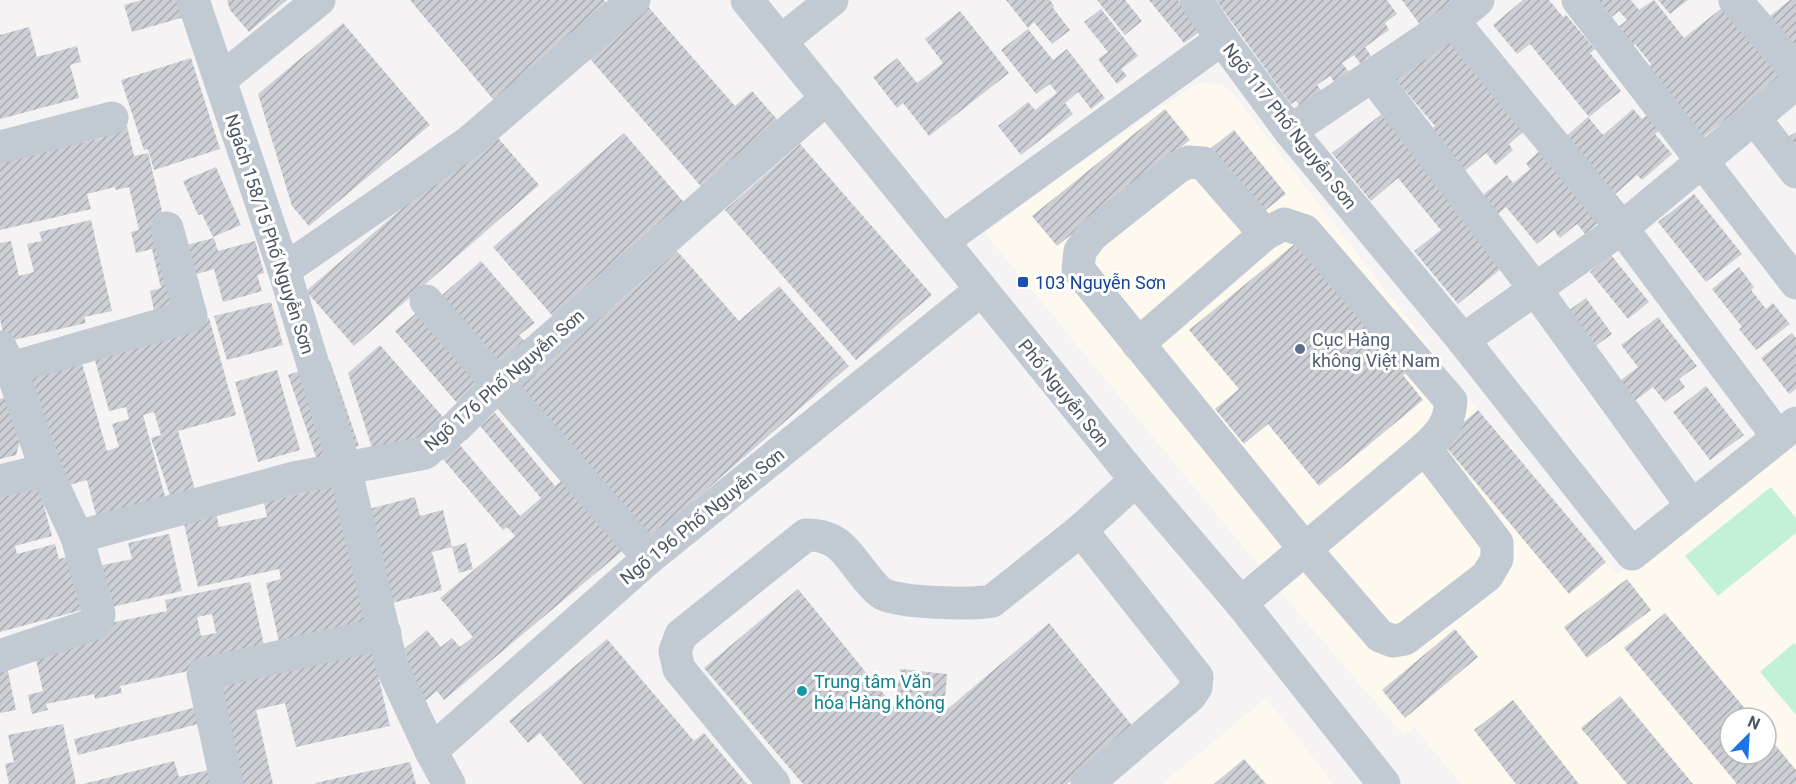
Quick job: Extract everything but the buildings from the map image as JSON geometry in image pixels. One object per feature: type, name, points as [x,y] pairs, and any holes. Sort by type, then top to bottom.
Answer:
[{"type":"street","name":"Ngách 158/15 Phố Nguyễn Sơn","points":[[193,0],[284,270],[345,468],[392,667],[449,784]]},
{"type":"street","points":[[220,80],[319,0]]},
{"type":"street","points":[[284,270],[469,141],[634,0]]},
{"type":"street","name":"Phố Nguyễn Sơn","points":[[747,0],[1136,480],[1241,603],[1384,784]]},
{"type":"street","points":[[781,41],[832,0]]},
{"type":"street","points":[[1196,0],[1222,39]]},
{"type":"street","points":[[1290,131],[1453,21],[1478,0]]},
{"type":"street","points":[[1578,0],[1796,283]]},
{"type":"street","points":[[1735,0],[1796,71]]},
{"type":"street","points":[[1372,75],[1535,289],[1692,506],[1787,430],[1453,21]]},
{"type":"street","name":"Ngõ 117 Phố Nguyễn Sơn","points":[[943,241],[1222,39],[1290,131],[1463,340],[1632,554],[1692,506]]},
{"type":"street","points":[[1463,340],[1622,228],[1796,84]]},
{"type":"street","name":"Ngõ 176 Phố Nguyễn Sơn","points":[[77,537],[294,478],[425,453],[457,426],[498,384],[827,98]]},
{"type":"street","points":[[0,147],[112,118]]},
{"type":"street","points":[[1755,118],[1796,172]]},
{"type":"street","points":[[1265,234],[1203,164],[1189,162],[1178,167],[1092,235],[1080,251],[1078,269],[1304,548],[1380,636],[1393,641],[1405,639],[1487,576],[1497,559],[1497,543],[1425,448]]},
{"type":"street","points":[[1138,344],[1265,234],[1284,224],[1305,231],[1451,402],[1450,416],[1441,432],[1425,448],[1241,603]]},
{"type":"street","points":[[0,656],[94,624],[99,614],[77,537],[46,470],[5,358],[191,316],[167,228]]},
{"type":"street","name":"Ngõ 196 Phố Nguyễn Sơn","points":[[431,751],[649,558],[981,290]]},
{"type":"street","points":[[426,301],[649,558]]},
{"type":"street","points":[[0,481],[46,470]]},
{"type":"street","points":[[774,784],[679,669],[675,651],[681,635],[806,535],[822,535],[839,544],[874,587],[883,594],[896,598],[977,604],[992,601],[1081,530],[1136,480]]},
{"type":"street","points":[[1081,530],[1197,677],[1196,687],[1190,696],[1087,784]]},
{"type":"street","points":[[227,784],[204,674],[385,633]]},
{"type":"shaded area","points":[[1207,82],[1221,85],[1233,93],[1478,410],[1617,575],[1786,440],[1796,453],[1796,784],[1461,784],[1414,727],[1403,735],[1269,578],[985,233],[1067,172],[1192,86]]},
{"type":"shaded area","points":[[1266,698],[1334,784],[1162,784]]},
{"type":"green space","points":[[1771,487],[1796,518],[1796,533],[1718,596],[1685,556]]},
{"type":"green space","points":[[1794,643],[1796,645],[1796,715],[1760,672]]},
{"type":"place","name":"103 Nguyễn Sơn","points":[[1023,282]]},
{"type":"place","name":"Cục Hàng không Việt Nam","points":[[1300,349]]},
{"type":"place","name":"Trung tâm Văn hóa Hàng không","points":[[802,691]]}]
